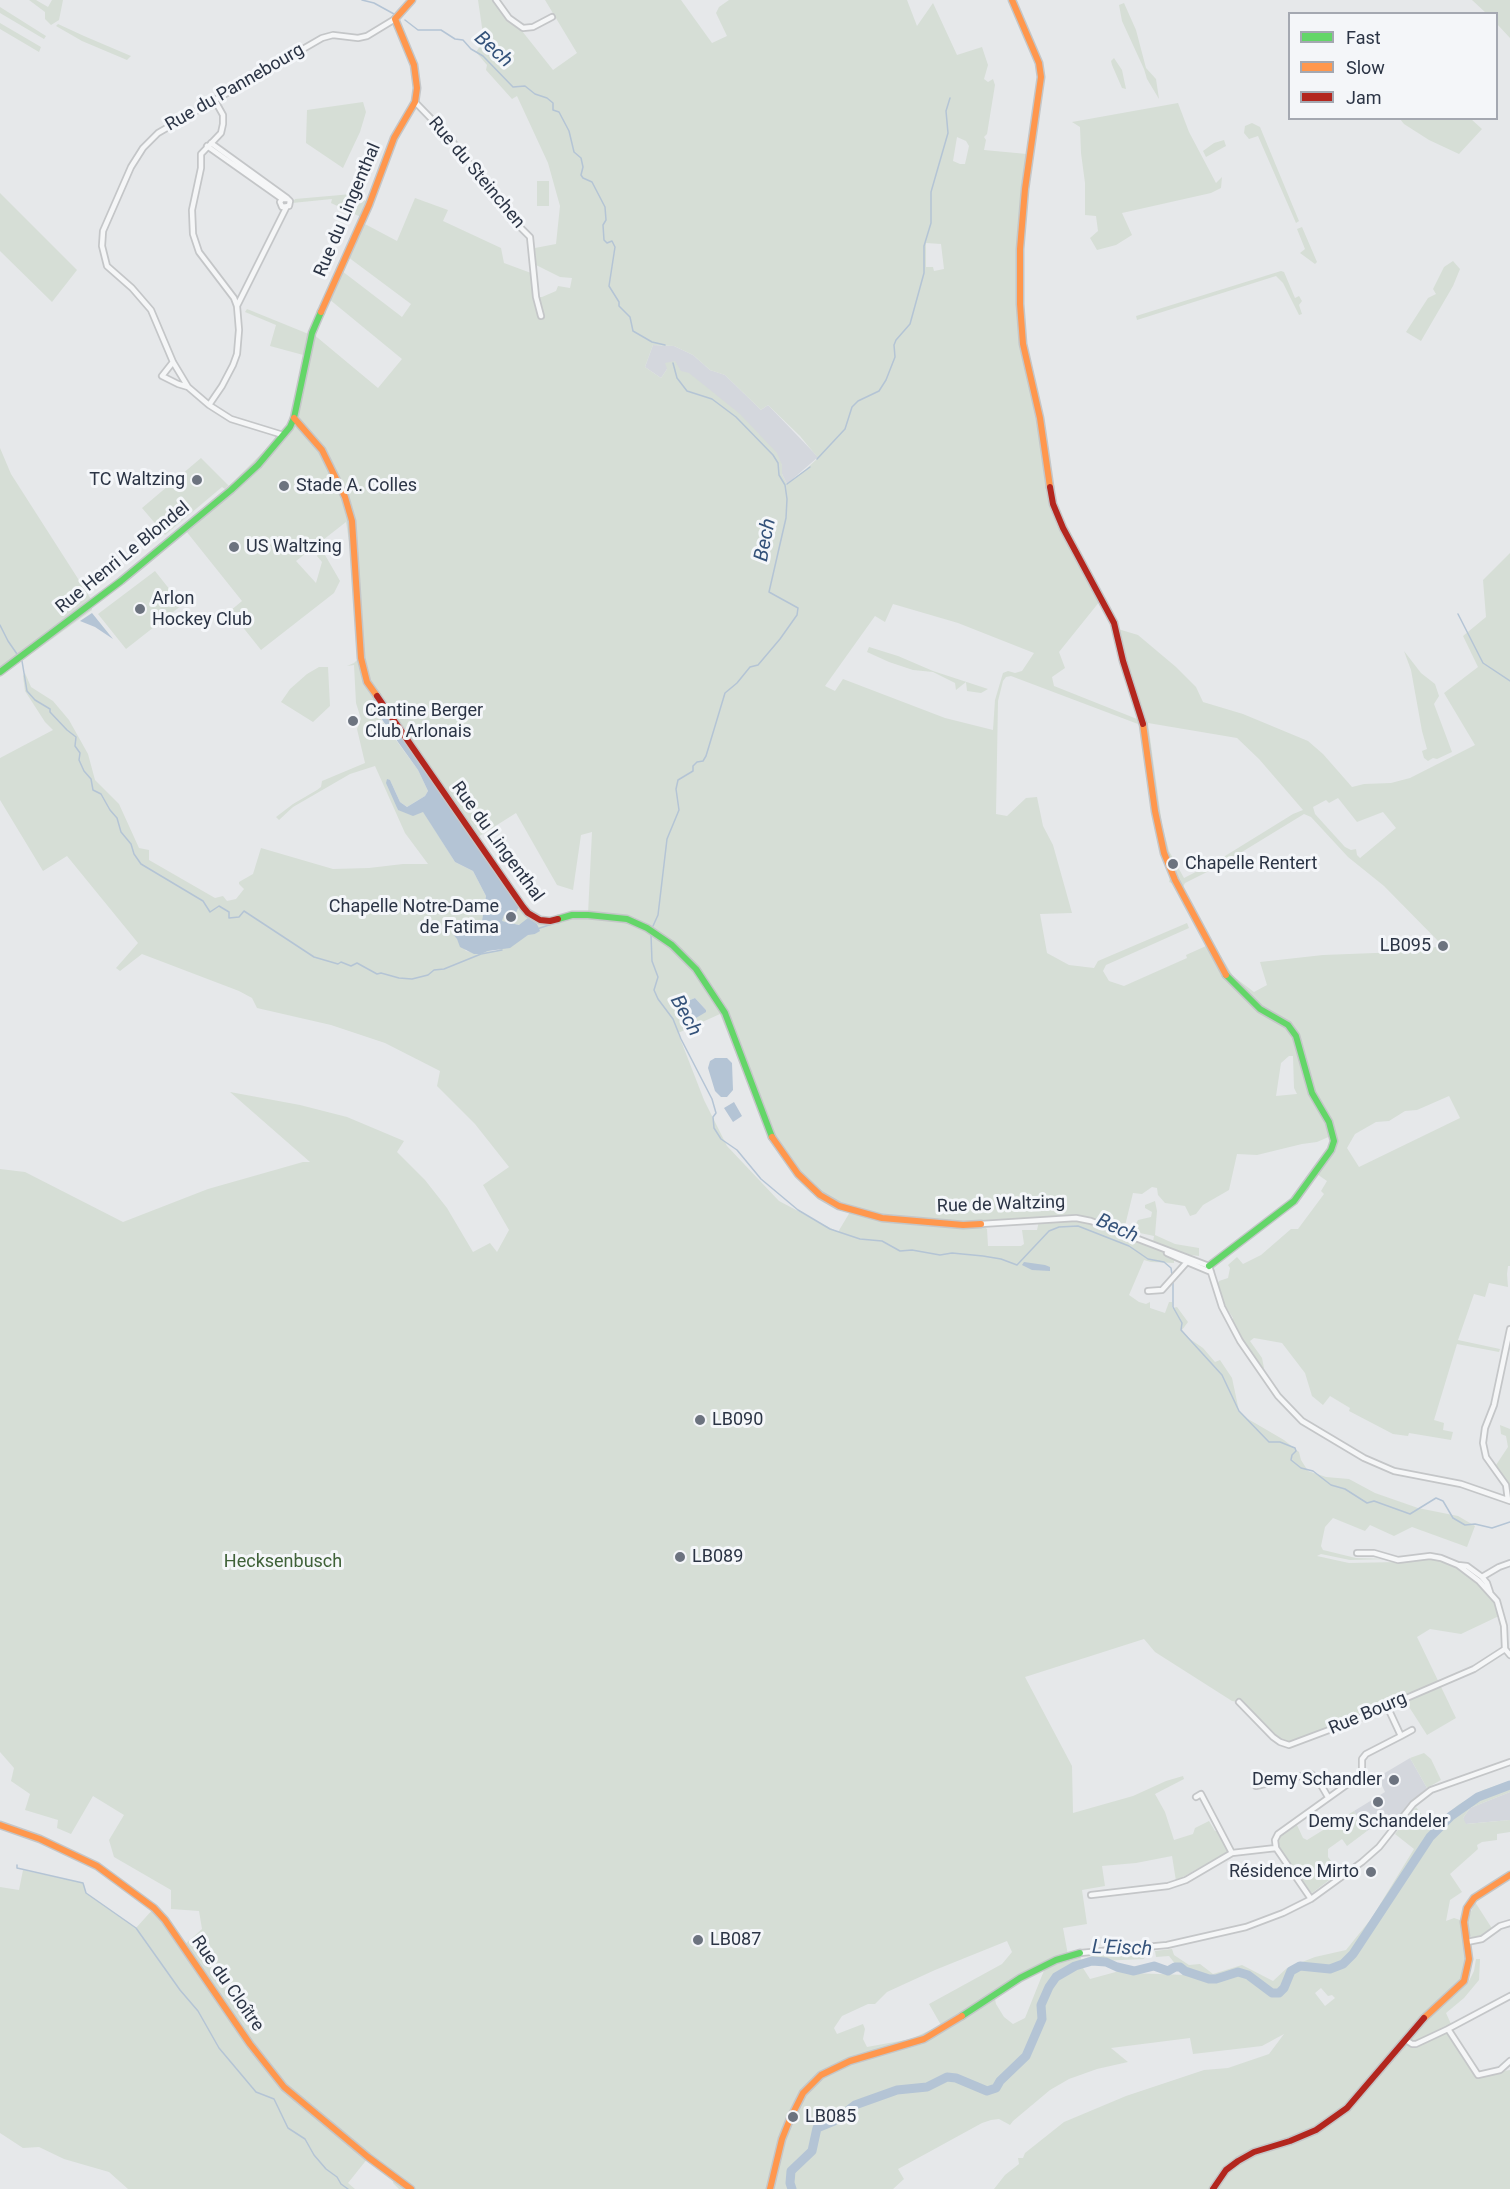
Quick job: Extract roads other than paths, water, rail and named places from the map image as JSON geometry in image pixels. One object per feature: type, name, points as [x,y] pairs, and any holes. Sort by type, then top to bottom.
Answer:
[{"type":"street","points":[[395,18],[412,0]]},
{"type":"street","points":[[496,0],[509,18],[523,28],[532,27],[552,17]]},
{"type":"street","points":[[1012,0],[1039,63],[1041,77],[1041,92],[1025,189],[1020,249],[1020,304],[1023,344],[1040,418],[1051,496],[1063,528],[1114,623],[1123,661],[1143,724],[1155,811],[1164,853],[1174,880],[1224,972],[1243,994],[1260,1009],[1287,1025],[1296,1036],[1312,1093],[1329,1122],[1333,1134],[1334,1141],[1331,1150],[1294,1201],[1210,1269]]},
{"type":"street","name":"Rue du Pannebourg","points":[[283,435],[231,419],[209,405],[188,387],[173,362],[151,310],[132,288],[107,266],[102,246],[103,231],[131,167],[143,148],[173,122],[322,38],[333,35],[358,38],[367,36],[395,18]]},
{"type":"street","name":"Rue du Lingenthal","points":[[283,435],[294,418],[312,333],[370,203],[394,138],[415,102],[414,65],[395,18]]},
{"type":"street","points":[[209,405],[228,376],[237,354],[239,330],[237,306],[230,290],[200,252],[193,234],[192,210],[201,168],[201,154],[221,133],[224,124],[223,115],[214,99]]},
{"type":"street","name":"Rue du Steinchen","points":[[415,102],[454,143],[513,220],[531,237],[535,289],[541,316]]},
{"type":"street","points":[[209,144],[284,199],[281,206],[286,208],[237,306]]},
{"type":"street","name":"Rue du Pannebourg","points":[[173,362],[162,376],[188,387]]},
{"type":"street","name":"Rue du Lingenthal","points":[[294,418],[306,430],[326,458],[345,497],[352,522],[362,658],[367,682],[516,898],[528,913],[540,920],[550,921],[572,915],[627,919],[654,932],[672,945],[696,969],[725,1013],[768,1128],[783,1156],[813,1189],[829,1201],[851,1210]]},
{"type":"street","name":"Rue Henri Le Blondel","points":[[0,672],[122,581],[258,465],[283,435]]},
{"type":"street","name":"Rue de Waltzing","points":[[851,1210],[897,1220],[963,1225],[1076,1218],[1091,1221],[1210,1269]]},
{"type":"street","points":[[1158,1247],[1159,1250],[1187,1262],[1210,1269]]},
{"type":"street","points":[[1148,1291],[1162,1290],[1187,1262]]},
{"type":"street","points":[[1210,1269],[1221,1306],[1240,1341],[1278,1396],[1302,1421],[1364,1458],[1394,1471],[1461,1484],[1509,1501]]},
{"type":"street","points":[[1509,1501],[1506,1485],[1486,1457],[1483,1443],[1485,1428],[1494,1405],[1510,1329]]},
{"type":"street","points":[[1357,1553],[1374,1553],[1398,1560],[1430,1556],[1441,1558],[1467,1566],[1482,1577],[1490,1592]]},
{"type":"street","points":[[1482,1577],[1510,1563]]},
{"type":"street","points":[[1458,1565],[1490,1592],[1497,1601],[1505,1633],[1504,1648],[1510,1655]]},
{"type":"street","name":"Rue Bourg","points":[[1239,1702],[1273,1737],[1290,1745],[1474,1669],[1510,1644]]},
{"type":"street","points":[[1387,1706],[1401,1736]]},
{"type":"street","points":[[1311,1899],[1276,1848],[1275,1840],[1278,1834],[1359,1776],[1362,1771],[1362,1760],[1366,1754],[1412,1730]]},
{"type":"street","points":[[770,2189],[782,2139],[790,2119],[803,2093],[827,2071],[850,2061],[924,2039],[1020,1978],[1056,1960],[1080,1953],[1167,1945],[1206,1938],[1246,1927],[1282,1913],[1311,1899],[1362,1862],[1379,1847],[1413,1804],[1431,1790],[1510,1762]]},
{"type":"street","points":[[1257,1786],[1311,1774],[1317,1778],[1328,1797]]},
{"type":"street","points":[[1196,1797],[1201,1794],[1232,1852]]},
{"type":"street","name":"Rue du Cloître","points":[[0,1825],[40,1839],[97,1866],[154,1908],[165,1920],[250,2044],[284,2087],[411,2189]]},
{"type":"street","points":[[1091,1895],[1168,1886],[1186,1880],[1232,1852],[1276,1848]]},
{"type":"street","points":[[1212,2189],[1226,2170],[1238,2161],[1254,2152],[1316,2130],[1347,2108],[1426,2016],[1466,1977],[1469,1959],[1464,1922],[1469,1904],[1484,1891],[1510,1875]]},
{"type":"street","points":[[1467,1942],[1482,1939],[1500,1926],[1510,1923]]},
{"type":"street","points":[[1406,2040],[1416,2044],[1510,1996]]},
{"type":"street","points":[[1448,2029],[1478,2075],[1500,2070],[1510,2061]]},
{"type":"water","points":[[92,613],[113,639],[95,627],[80,621]]},
{"type":"water","points":[[375,699],[519,906],[515,915],[504,915],[502,921],[519,925],[528,918],[537,924],[540,931],[528,935],[510,948],[481,954],[474,954],[460,947],[452,933],[458,927],[482,921],[486,896],[473,871],[455,862],[423,812],[413,816],[398,810],[386,783],[387,779],[390,780],[400,802],[407,807],[425,796],[428,791],[418,770],[371,701]]},
{"type":"water","points":[[695,998],[706,1012],[696,1018],[680,1017],[671,1001],[675,999],[688,1001]]},
{"type":"water","points":[[715,1058],[727,1058],[732,1063],[733,1090],[727,1097],[721,1097],[715,1091],[708,1068],[710,1061]]},
{"type":"water","points":[[734,1102],[742,1116],[733,1122],[724,1108]]},
{"type":"water","points":[[1024,1262],[1045,1265],[1050,1267],[1050,1271],[1032,1270],[1022,1265]]},
{"type":"waterway","name":"Bech","points":[[362,0],[374,3],[394,14]]},
{"type":"waterway","name":"Bech","points":[[405,20],[418,30],[441,30],[455,39],[463,40],[471,49],[483,56],[513,87],[525,86],[553,103],[553,110],[559,112],[569,131],[574,152],[581,158],[583,167],[581,175],[592,182],[605,207],[604,240],[607,243],[612,241],[615,247],[609,286],[619,306],[630,317],[633,331],[652,342],[665,345]]},
{"type":"waterway","points":[[817,459],[845,429],[852,407],[858,401],[879,391],[895,357],[896,340],[910,324],[924,273],[924,246],[931,223],[931,192],[948,133],[946,111],[950,98]]},
{"type":"waterway","name":"Bech","points":[[653,926],[658,915],[667,839],[679,810],[676,789],[678,780],[693,771],[693,766],[703,761],[706,756],[725,693],[750,667],[758,665],[797,615],[798,608],[769,592],[786,518],[785,485],[779,475],[778,463],[736,417],[712,399],[687,391],[677,378],[673,363]]},
{"type":"waterway","points":[[787,484],[810,467]]},
{"type":"waterway","points":[[1458,614],[1483,663],[1510,681]]},
{"type":"waterway","points":[[0,625],[17,654]]},
{"type":"waterway","points":[[22,661],[27,691],[35,700],[50,709],[50,712],[76,737],[75,746],[80,753],[79,760],[91,779],[93,790],[101,794],[117,818],[121,832],[131,844],[141,864],[203,901],[210,912],[219,906],[229,912],[229,918],[239,917],[244,911],[314,957],[351,966],[357,963],[377,974],[399,978],[412,979],[428,975],[434,970],[444,969],[481,954],[502,950]]},
{"type":"waterway","points":[[621,921],[631,924]]},
{"type":"waterway","points":[[537,929],[558,922]]},
{"type":"waterway","name":"Bech","points":[[651,935],[652,961],[658,977],[654,990],[673,1019],[712,1099],[716,1113],[713,1117],[714,1128],[721,1139],[737,1150],[761,1179],[798,1210],[830,1229],[860,1239],[882,1241],[900,1251],[983,1256],[1017,1265],[1049,1231],[1059,1227],[1078,1226],[1129,1246],[1148,1259],[1164,1262],[1171,1268],[1172,1275]]},
{"type":"waterway","name":"Bech","points":[[1173,1280],[1173,1307],[1182,1323],[1181,1330],[1222,1375],[1239,1411],[1269,1442],[1280,1442],[1295,1448],[1296,1451],[1291,1460],[1301,1468],[1313,1471],[1331,1485],[1345,1489],[1367,1503],[1374,1501],[1410,1514],[1436,1498],[1443,1501],[1453,1518],[1465,1525],[1475,1524],[1492,1528],[1510,1522]]},
{"type":"waterway","name":"L'Eisch","points":[[792,2189],[791,2171],[812,2151],[817,2128],[834,2121],[855,2105],[897,2090],[927,2087],[947,2077],[956,2078],[987,2091],[996,2088],[1000,2081],[1026,2056],[1042,2019],[1041,2005],[1049,1987],[1056,1977],[1075,1966],[1092,1961],[1106,1962],[1134,1971],[1154,1966],[1168,1971],[1180,1967],[1209,1979],[1238,1972],[1248,1975],[1272,1993],[1279,1993],[1284,1988],[1291,1971],[1300,1966],[1330,1969],[1343,1964],[1353,1954],[1430,1837],[1451,1816],[1478,1797],[1510,1785]]},
{"type":"waterway","points":[[17,1865],[17,1868],[83,1883],[86,1893],[136,1928],[180,1990],[198,2011],[219,2048],[256,2092],[274,2099],[288,2128],[305,2139],[314,2155],[326,2169],[348,2189]]},
{"type":"place","name":"TC Waltzing","points":[[197,480]]},
{"type":"place","name":"Stade A. Colles","points":[[284,486]]},
{"type":"place","name":"US Waltzing","points":[[234,547]]},
{"type":"place","name":"Arlon Hockey Club","points":[[140,609]]},
{"type":"place","name":"Cantine Berger Club Arlonais","points":[[353,721]]},
{"type":"place","name":"Chapelle Rentert","points":[[1173,864]]},
{"type":"place","name":"Chapelle Notre-Dame de Fatima","points":[[511,917]]},
{"type":"place","name":"LB095","points":[[1443,946]]},
{"type":"place","name":"LB090","points":[[700,1420]]},
{"type":"place","name":"LB089","points":[[680,1557]]},
{"type":"place","name":"Demy Schandler","points":[[1394,1780]]},
{"type":"place","name":"Demy Schandeler","points":[[1378,1802]]},
{"type":"place","name":"Résidence Mirto","points":[[1371,1872]]},
{"type":"place","name":"LB087","points":[[698,1940]]},
{"type":"place","name":"LB085","points":[[793,2117]]},
{"type":"park label","name":"Hecksenbusch","points":[[283,1562]]}]
